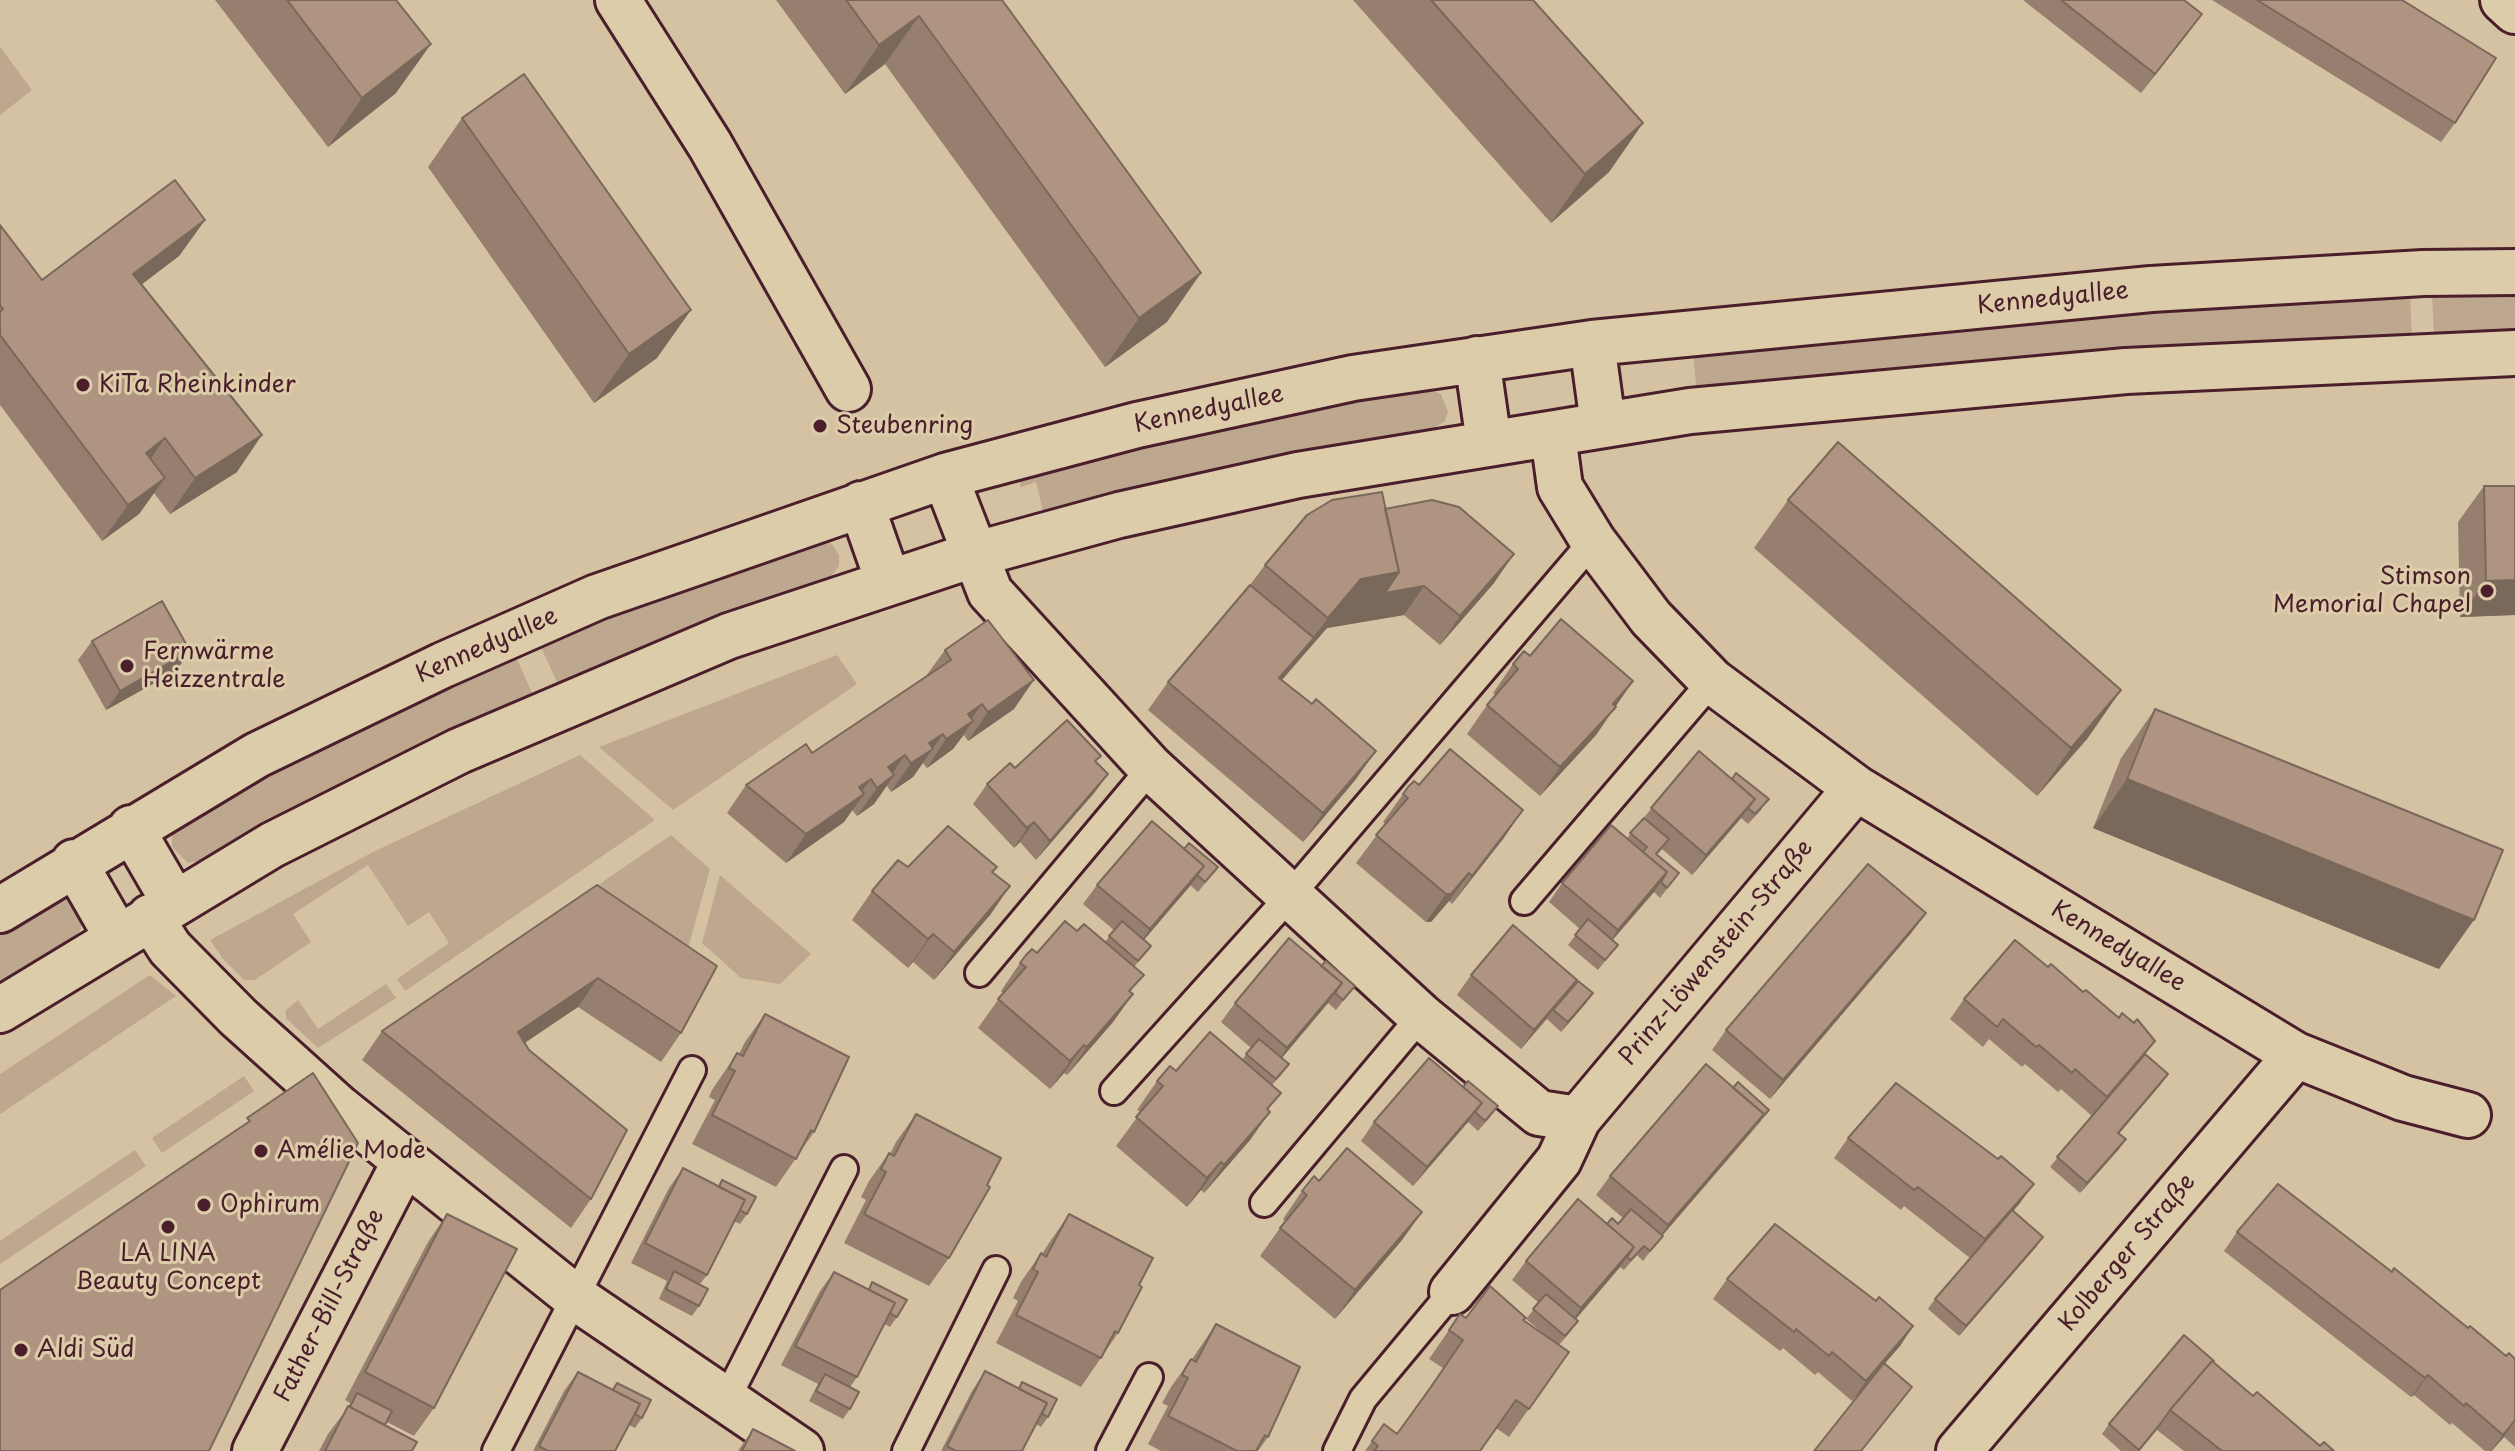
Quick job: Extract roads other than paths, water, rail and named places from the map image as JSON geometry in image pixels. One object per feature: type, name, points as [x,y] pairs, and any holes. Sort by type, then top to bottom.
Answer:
[{"type":"street","points":[[618,0],[710,145],[848,389]]},
{"type":"street","points":[[2503,0],[2515,11]]},
{"type":"street","name":"Kennedyallee","points":[[0,910],[74,862],[257,755],[456,659],[597,597],[945,476],[1153,421],[1353,378],[1592,343],[2151,289],[2423,273],[2515,272]]},
{"type":"street","points":[[1592,343],[1603,424]]},
{"type":"street","points":[[0,1010],[147,918],[272,845],[459,751],[729,636],[888,581],[1119,515],[1283,478],[1553,435],[1603,424],[1857,394],[2110,372],[2515,353]]},
{"type":"street","points":[[1477,359],[1489,443]]},
{"type":"street","name":"Kennedyallee","points":[[1553,435],[1560,487],[1593,541],[1651,618],[1712,681],[1856,788],[2296,1055],[2403,1098],[2468,1115]]},
{"type":"street","points":[[945,476],[973,555],[990,592],[1151,768],[1288,898],[1421,1016],[1539,1113],[1578,1119]]},
{"type":"street","points":[[861,504],[888,581]]},
{"type":"street","name":"Prinz-Löwenstein-Straße","points":[[1452,1292],[1559,1160],[1578,1119],[1856,788]]},
{"type":"street","points":[[131,828],[147,918]]},
{"type":"street","points":[[74,862],[147,918],[170,948],[238,1017],[339,1108],[576,1298],[801,1451]]},
{"type":"street","name":"Kolberger Straße","points":[[1959,1451],[2296,1055]]},
{"type":"street","name":"Father-Bill-Straße","points":[[255,1451],[405,1161]]},
{"type":"lane","points":[[1114,1091],[1288,898],[1593,541]]},
{"type":"lane","points":[[1524,901],[1712,681]]},
{"type":"lane","points":[[979,973],[1151,768]]},
{"type":"lane","points":[[1264,1203],[1421,1016]]},
{"type":"lane","points":[[496,1451],[692,1070]]},
{"type":"lane","points":[[725,1402],[844,1169]]},
{"type":"lane","points":[[906,1451],[996,1270]]},
{"type":"lane","name":"Prinz-Löwenstein-Straße","points":[[1337,1451],[1363,1399],[1452,1292]]},
{"type":"lane","points":[[1110,1451],[1149,1377]]},
{"type":"place","name":"KiTa Rheinkinder","points":[[83,385]]},
{"type":"place","name":"Steubenring","points":[[820,426]]},
{"type":"place","name":"Stimson Memorial Chapel","points":[[2487,591]]},
{"type":"place","name":"Fernwärme Heizzentrale","points":[[127,666]]},
{"type":"place","name":"Amélie Mode","points":[[261,1151]]},
{"type":"place","name":"Ophirum","points":[[204,1205]]},
{"type":"place","name":"LA LINA Beauty Concept","points":[[168,1227]]},
{"type":"place","name":"Aldi Süd","points":[[21,1350]]}]
